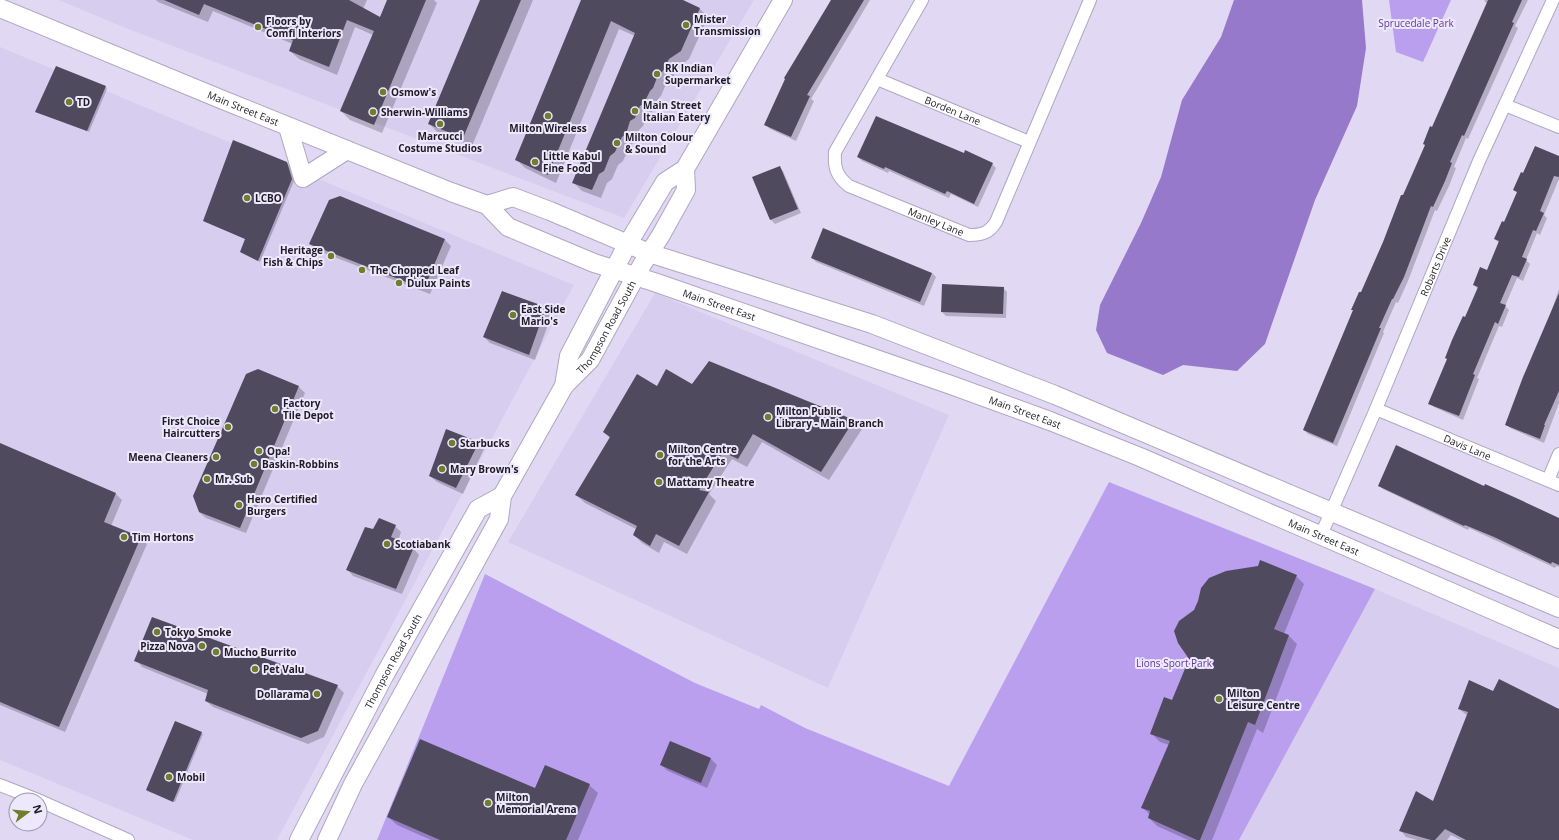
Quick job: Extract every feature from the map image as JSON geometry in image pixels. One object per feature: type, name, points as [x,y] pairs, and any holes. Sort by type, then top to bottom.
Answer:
[{"type":"main road","points":[[685,169],[782,0]]},
{"type":"main road","name":"Main Street East","points":[[0,8],[288,127],[487,205],[508,226],[594,263],[621,257],[643,265],[661,285],[951,385],[1050,421],[1140,457],[1559,639]]},
{"type":"main road","points":[[288,127],[303,178],[347,150]]},
{"type":"main road","name":"Thompson Road South","points":[[564,386],[569,356],[621,257],[665,182],[685,169]]},
{"type":"main road","name":"Thompson Road South","points":[[327,840],[353,784],[500,519],[502,496],[564,386],[590,360],[643,265],[662,235],[686,190],[685,169]]},
{"type":"main road","name":"Main Street East","points":[[487,205],[513,197],[570,219],[621,257],[643,265],[872,324],[1054,395],[1559,608]]},
{"type":"main road","name":"Thompson Road South","points":[[299,840],[384,676],[478,509],[502,496]]},
{"type":"street","name":"Manley Lane","points":[[922,0],[835,152],[834,164],[836,173],[842,181],[849,186],[969,235],[984,234],[992,229],[996,222],[1090,0]]},
{"type":"street","name":"Robarts Drive","points":[[1321,535],[1376,409],[1479,161],[1553,0]]},
{"type":"street","name":"Borden Lane","points":[[877,79],[1029,142]]},
{"type":"street","points":[[1505,105],[1559,128]]},
{"type":"street","name":"Davis Lane","points":[[1376,409],[1554,482]]},
{"type":"street","points":[[1554,482],[1559,454]]},
{"type":"street","points":[[0,785],[18,792]]},
{"type":"street","points":[[48,804],[128,840]]},
{"type":"shaded area","points":[[59,0],[754,0],[624,218],[118,25]]},
{"type":"shaded area","points":[[1234,0],[1362,0],[1366,48],[1357,106],[1315,200],[1265,344],[1237,371],[1183,365],[1163,375],[1107,353],[1096,330],[1100,305],[1141,223],[1161,177],[1182,100],[1221,37]]},
{"type":"shaded area","points":[[0,47],[574,285],[277,840],[193,840],[0,760]]},
{"type":"shaded area","points":[[655,293],[949,415],[828,688],[508,542]]},
{"type":"shaded area","points":[[1375,589],[1559,668],[1559,840],[1239,840]]},
{"type":"green space","name":"Sprucedale Park","points":[[1389,0],[1451,0],[1423,62],[1396,52]]},
{"type":"green space","name":"Lions Sport Park","points":[[1109,482],[1375,589],[1239,840],[377,840],[485,574],[695,683],[759,709],[761,705],[805,728],[949,786]]},
{"type":"building","points":[[164,0],[349,0],[380,17],[387,0],[426,0],[374,125],[340,111],[374,31],[347,20],[329,67],[289,51],[293,40],[204,4],[199,15]]},
{"type":"building","points":[[480,0],[521,0],[463,138],[428,124]]},
{"type":"building","points":[[581,0],[683,0],[700,8],[681,51],[669,59],[663,71],[658,75],[653,88],[644,103],[640,106],[635,118],[630,121],[626,134],[622,137],[615,152],[610,156],[604,171],[599,174],[592,190],[572,183],[635,33],[611,21],[548,175],[515,160]]},
{"type":"building","points":[[831,0],[864,0],[807,95],[810,96],[791,137],[764,125],[785,79],[784,78]]},
{"type":"building","points":[[1488,0],[1522,0],[1512,22],[1514,23],[1464,136],[1462,135],[1450,162],[1452,163],[1445,181],[1433,207],[1431,206],[1404,277],[1379,328],[1381,328],[1333,443],[1303,430],[1353,310],[1351,310],[1359,292],[1361,292],[1383,242],[1401,195],[1403,195],[1425,145],[1423,144],[1430,126],[1432,127]]},
{"type":"building","points":[[56,66],[106,86],[87,131],[35,112]]},
{"type":"building","points":[[876,116],[964,153],[965,150],[993,163],[974,204],[947,191],[945,194],[885,167],[884,169],[857,157]]},
{"type":"building","points":[[233,140],[287,162],[292,179],[258,261],[240,252],[245,239],[203,221]]},
{"type":"building","points":[[1535,146],[1559,156],[1559,177],[1554,176],[1540,211],[1544,213],[1536,231],[1533,230],[1522,257],[1527,259],[1519,277],[1512,275],[1500,303],[1506,305],[1498,324],[1495,322],[1473,374],[1475,375],[1459,416],[1428,404],[1447,359],[1445,358],[1452,340],[1463,316],[1465,317],[1478,287],[1473,285],[1480,267],[1487,270],[1499,241],[1494,239],[1502,221],[1504,222],[1517,192],[1513,190],[1521,172],[1523,173]]},
{"type":"building","points":[[780,166],[798,209],[770,220],[752,177]]},
{"type":"building","points":[[340,196],[445,239],[424,289],[309,244],[329,200]]},
{"type":"building","points":[[823,228],[932,273],[920,302],[811,258]]},
{"type":"building","points":[[942,284],[1004,287],[1003,314],[941,312]]},
{"type":"building","points":[[502,291],[546,307],[529,355],[483,337]]},
{"type":"building","points":[[1559,293],[1559,391],[1544,425],[1540,439],[1505,425],[1523,377]]},
{"type":"building","name":"Milton Centre for the Arts","points":[[709,361],[854,420],[821,472],[753,434],[738,459],[723,452],[699,490],[709,492],[679,546],[656,534],[650,546],[633,535],[637,526],[575,495],[610,437],[603,432],[637,374],[657,386],[666,369],[692,384]]},
{"type":"building","points":[[258,369],[299,386],[240,528],[199,512],[193,496],[246,374]]},
{"type":"building","points":[[446,429],[479,442],[456,488],[429,476]]},
{"type":"building","points":[[0,443],[116,493],[104,522],[141,537],[59,727],[0,702]]},
{"type":"building","points":[[1396,445],[1484,486],[1485,484],[1559,518],[1559,565],[1552,562],[1551,564],[1378,486]]},
{"type":"building","points":[[379,518],[396,525],[391,537],[414,547],[396,589],[346,570],[365,527],[373,529]]},
{"type":"building","name":"Milton Leisure Centre","points":[[1260,560],[1297,575],[1274,629],[1289,635],[1255,725],[1248,722],[1200,840],[1197,840],[1148,818],[1150,811],[1141,808],[1170,741],[1150,734],[1164,697],[1172,700],[1189,659],[1178,643],[1174,631],[1179,621],[1194,610],[1201,588],[1209,578],[1226,571],[1258,566]]},
{"type":"building","points":[[152,617],[338,685],[318,731],[301,738],[205,701],[208,690],[134,661]]},
{"type":"building","points":[[1499,679],[1559,709],[1559,840],[1466,840],[1445,829],[1435,840],[1431,840],[1399,831],[1416,791],[1433,801],[1468,712],[1458,709],[1469,680],[1493,691]]},
{"type":"building","points":[[175,721],[202,732],[173,802],[146,790]]},
{"type":"building","name":"Milton Memorial Arena","points":[[420,739],[535,788],[545,765],[590,784],[566,840],[440,840],[387,817]]},
{"type":"building","points":[[670,741],[711,758],[701,783],[660,765]]},
{"type":"place","name":"Mister Transmission","points":[[686,25]]},
{"type":"place","name":"Floors by Comfi Interiors","points":[[258,27]]},
{"type":"place","name":"RK Indian Supermarket","points":[[657,74]]},
{"type":"place","name":"Osmow's","points":[[383,92]]},
{"type":"place","name":"TD","points":[[69,102]]},
{"type":"place","name":"Main Street Italian Eatery","points":[[635,111]]},
{"type":"place","name":"Sherwin-Williams","points":[[373,112]]},
{"type":"place","name":"Milton Wireless","points":[[548,116]]},
{"type":"place","name":"Marcucci Costume Studios","points":[[440,124]]},
{"type":"place","name":"Milton Colour & Sound","points":[[617,143]]},
{"type":"place","name":"Little Kabul Fine Food","points":[[535,162]]},
{"type":"place","name":"LCBO","points":[[247,198]]},
{"type":"place","name":"Heritage Fish & Chips","points":[[331,256]]},
{"type":"place","name":"The Chopped Leaf","points":[[362,270]]},
{"type":"place","name":"Dulux Paints","points":[[399,283]]},
{"type":"place","name":"East Side Mario's","points":[[513,315]]},
{"type":"place","name":"Factory Tile Depot","points":[[275,409]]},
{"type":"place","name":"Milton Public Library - Main Branch","points":[[768,417]]},
{"type":"place","name":"First Choice Haircutters","points":[[228,427]]},
{"type":"place","name":"Starbucks","points":[[452,443]]},
{"type":"place","name":"Opa!","points":[[259,451]]},
{"type":"place","name":"Milton Centre for the Arts","points":[[660,455]]},
{"type":"place","name":"Meena Cleaners","points":[[216,457]]},
{"type":"place","name":"Baskin-Robbins","points":[[254,464]]},
{"type":"place","name":"Mary Brown's","points":[[442,469]]},
{"type":"place","name":"Mr. Sub","points":[[207,479]]},
{"type":"place","name":"Mattamy Theatre","points":[[659,482]]},
{"type":"place","name":"Hero Certified Burgers","points":[[239,505]]},
{"type":"place","name":"Tim Hortons","points":[[124,537]]},
{"type":"place","name":"Scotiabank","points":[[387,544]]},
{"type":"place","name":"Tokyo Smoke","points":[[157,632]]},
{"type":"place","name":"Pizza Nova","points":[[202,646]]},
{"type":"place","name":"Mucho Burrito","points":[[216,652]]},
{"type":"place","name":"Pet Valu","points":[[255,669]]},
{"type":"place","name":"Dollarama","points":[[317,694]]},
{"type":"place","name":"Milton Leisure Centre","points":[[1219,699]]},
{"type":"place","name":"Mobil","points":[[169,777]]},
{"type":"place","name":"Milton Memorial Arena","points":[[488,803]]}]
